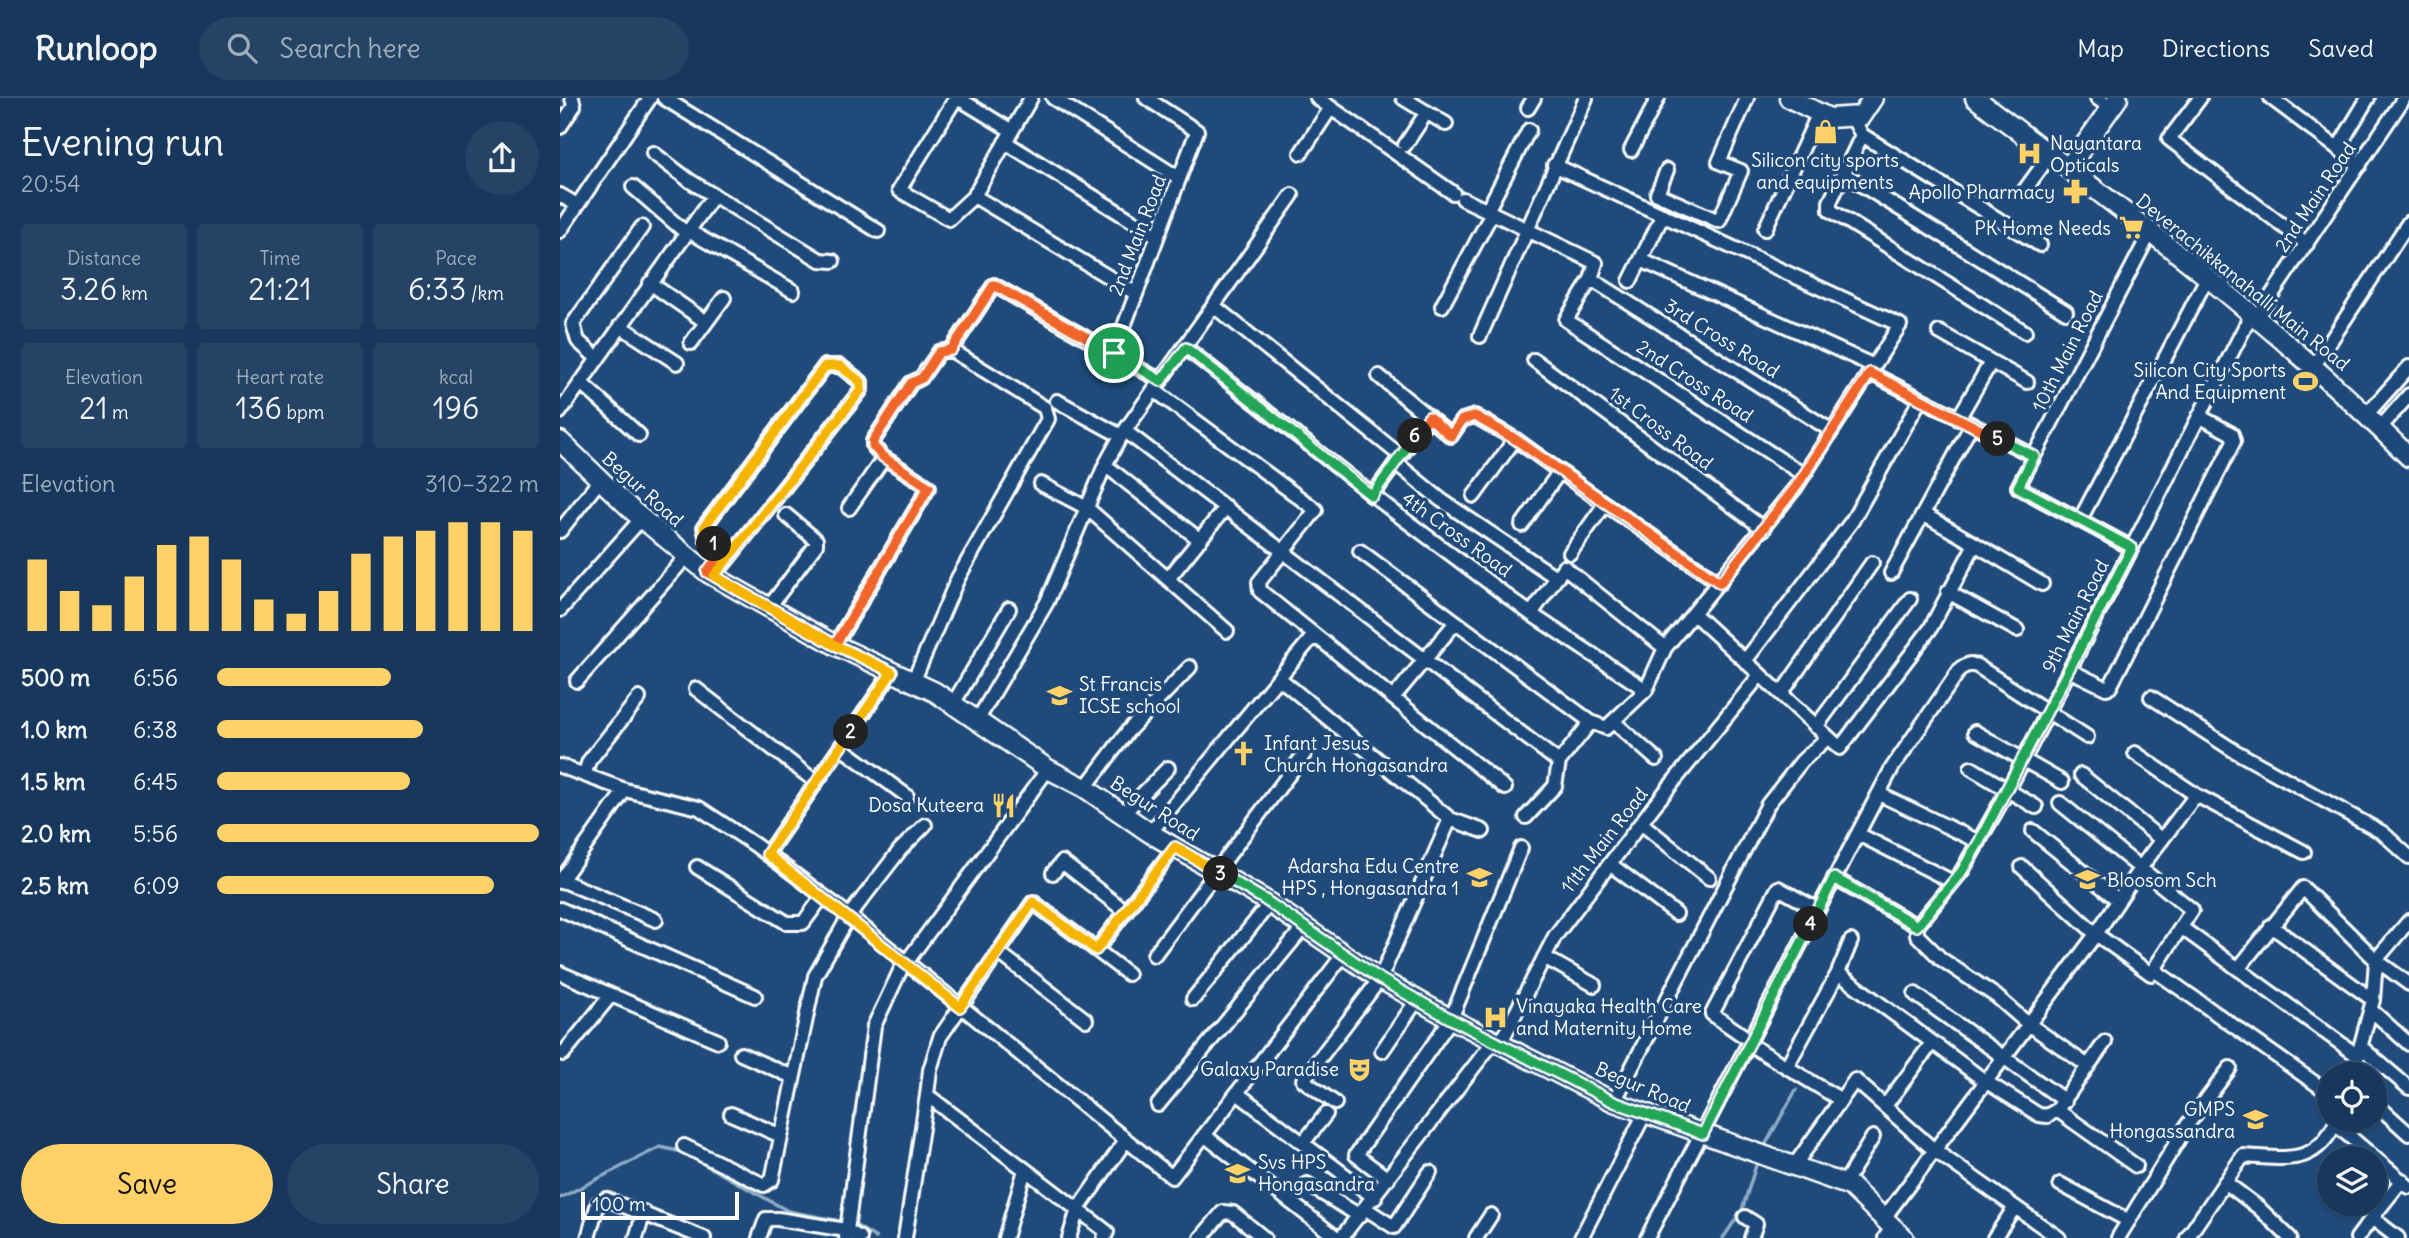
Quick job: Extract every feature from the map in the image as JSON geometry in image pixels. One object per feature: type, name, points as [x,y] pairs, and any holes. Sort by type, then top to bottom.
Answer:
[{"type":"main road","points":[[1789,98],[1829,118],[1861,116],[1873,98]]},
{"type":"main road","name":"Deverachikkanahalli Main Road","points":[[1975,98],[2254,315],[2367,414],[2409,457]]},
{"type":"main road","points":[[2068,168],[2108,101]]},
{"type":"main road","name":"Begur Road","points":[[561,445],[642,518],[710,574],[835,645],[914,682],[953,704],[1048,769],[1085,788],[1150,833],[1270,903],[1380,979],[1451,1019],[1614,1102],[1844,1184],[1891,1230]]},
{"type":"street","points":[[560,127],[574,106],[572,98]]},
{"type":"street","points":[[560,231],[650,98]]},
{"type":"street","points":[[664,98],[878,231]]},
{"type":"street","points":[[1031,98],[1009,137],[974,196],[949,219],[899,190],[957,98],[1009,137],[1157,236]]},
{"type":"street","points":[[1053,98],[1179,178]]},
{"type":"street","name":"2nd Main Road","points":[[1114,353],[1197,131],[1146,98]]},
{"type":"street","points":[[1317,98],[1458,196],[1527,227],[1596,263],[1591,279]]},
{"type":"street","points":[[1403,98],[1446,124]]},
{"type":"street","points":[[1480,336],[1586,98]]},
{"type":"street","points":[[1631,150],[1658,98]]},
{"type":"street","points":[[1667,170],[1657,194],[1719,221],[1741,171],[1719,162],[1747,98]]},
{"type":"street","points":[[2200,98],[2169,139],[2307,243]]},
{"type":"street","points":[[2271,98],[2360,165]]},
{"type":"street","points":[[2337,148],[2368,98]]},
{"type":"street","name":"2nd Main Road","points":[[2254,315],[2307,243],[2404,98]]},
{"type":"street","points":[[1301,153],[1330,109]]},
{"type":"street","points":[[1405,145],[1427,112]]},
{"type":"street","points":[[1765,229],[1819,113]]},
{"type":"street","points":[[1852,117],[1862,135],[2039,245]]},
{"type":"street","points":[[1442,306],[1529,130]]},
{"type":"street","points":[[1862,135],[1830,202],[1830,210],[2025,332]]},
{"type":"street","points":[[653,153],[714,195],[820,260],[833,261]]},
{"type":"street","points":[[2024,191],[2050,155]]},
{"type":"street","points":[[1360,551],[1591,722],[1606,728],[1615,723],[1646,690],[1665,648],[1764,529],[1804,475],[1900,325],[1554,165]]},
{"type":"street","points":[[1844,174],[2066,312]]},
{"type":"street","points":[[633,187],[686,231],[793,291]]},
{"type":"street","points":[[560,195],[577,205]]},
{"type":"street","points":[[560,412],[714,195]]},
{"type":"street","points":[[977,721],[1047,602],[1105,465],[1123,434],[1292,195]]},
{"type":"street","points":[[974,196],[1135,293]]},
{"type":"street","points":[[1630,281],[1663,215]]},
{"type":"street","points":[[2314,366],[2409,222]]},
{"type":"street","points":[[597,358],[578,341],[573,324],[642,227]]},
{"type":"street","name":"10th Main Road","points":[[2080,520],[2018,487],[2150,233]]},
{"type":"street","points":[[1641,260],[1872,370],[1920,400],[2034,456]]},
{"type":"street","points":[[2132,548],[2080,520],[2207,278]]},
{"type":"street","name":"2nd Cross Road","points":[[1591,279],[1566,320],[1804,475]]},
{"type":"street","name":"3rd Cross Road","points":[[1591,279],[1832,431]]},
{"type":"street","points":[[650,283],[706,322]]},
{"type":"street","points":[[951,350],[994,285],[1114,353],[1158,385],[1316,510],[1259,582],[1260,591],[1505,788]]},
{"type":"street","points":[[691,344],[724,298]]},
{"type":"street","points":[[1215,307],[1399,459],[1441,500],[1556,578]]},
{"type":"street","name":"9th Main Road","points":[[1917,926],[1954,882],[2008,790],[2199,416],[2254,315]]},
{"type":"street","points":[[620,326],[677,363]]},
{"type":"street","points":[[1939,332],[2027,382]]},
{"type":"street","name":"4th Cross Road","points":[[1186,348],[1372,496],[1531,614],[1646,690]]},
{"type":"street","points":[[835,645],[929,487],[883,457],[873,446],[873,441],[911,383],[922,378],[939,352],[951,350],[1045,408],[1048,419],[963,569],[914,682]]},
{"type":"street","name":"1st Cross Road","points":[[1534,360],[1764,529]]},
{"type":"street","points":[[1958,419],[1991,362]]},
{"type":"street","points":[[710,574],[861,390],[861,382],[840,366],[825,366],[704,527],[704,534],[727,552]]},
{"type":"street","points":[[2367,414],[2409,367]]},
{"type":"street","points":[[1379,376],[1451,436],[1462,420],[1475,416],[1515,439],[1720,583]]},
{"type":"street","points":[[580,382],[639,435]]},
{"type":"street","points":[[2380,428],[2409,395]]},
{"type":"street","points":[[1745,661],[1852,521],[1920,400]]},
{"type":"street","points":[[1057,401],[1123,434],[1226,508],[1559,762]]},
{"type":"street","points":[[2069,670],[2106,688],[2123,662],[2234,441],[2232,434],[2199,416]]},
{"type":"street","points":[[1372,496],[1429,417]]},
{"type":"street","points":[[1891,573],[1971,426]]},
{"type":"street","points":[[1474,496],[1515,439]]},
{"type":"street","points":[[849,508],[883,457]]},
{"type":"street","points":[[1105,465],[1200,540]]},
{"type":"street","points":[[1522,525],[1559,471]]},
{"type":"street","points":[[560,531],[600,480]]},
{"type":"street","points":[[1041,484],[1087,508],[1227,631]]},
{"type":"street","points":[[1570,554],[1605,504]]},
{"type":"street","points":[[1168,579],[1226,508]]},
{"type":"street","points":[[1923,514],[2042,584]]},
{"type":"street","points":[[769,607],[816,545],[816,540],[786,515]]},
{"type":"street","points":[[560,610],[642,518]]},
{"type":"street","points":[[1694,614],[1840,748],[1930,629],[1975,544]]},
{"type":"street","points":[[577,681],[687,556]]},
{"type":"street","points":[[1781,694],[1872,563]]},
{"type":"street","points":[[1531,614],[1564,567],[1665,648]]},
{"type":"street","points":[[1948,592],[2017,629]]},
{"type":"street","points":[[1816,727],[1910,599]]},
{"type":"street","points":[[953,704],[1009,609]]},
{"type":"street","points":[[1392,698],[1456,622]]},
{"type":"street","points":[[1150,833],[1310,640],[1316,638]]},
{"type":"street","points":[[1647,1238],[1892,768],[1965,664],[1977,666],[2047,714],[2087,737]]},
{"type":"street","points":[[1085,788],[1128,731],[1190,667]]},
{"type":"street","points":[[767,854],[892,672]]},
{"type":"street","name":"11th Main Road","points":[[1339,1238],[1363,1213],[1497,1043],[1555,936],[1641,823],[1760,675]]},
{"type":"street","points":[[1279,678],[1450,819],[1483,831]]},
{"type":"street","points":[[696,689],[816,782]]},
{"type":"street","points":[[2151,697],[2233,750],[2383,833],[2409,857]]},
{"type":"street","points":[[584,775],[589,761],[639,698]]},
{"type":"street","points":[[1526,817],[1555,786],[1559,762],[1591,722]]},
{"type":"street","points":[[1615,723],[1656,759]]},
{"type":"street","points":[[1975,732],[2062,782]]},
{"type":"street","points":[[1614,1102],[1768,804],[1802,761],[1827,738]]},
{"type":"street","points":[[840,747],[907,796]]},
{"type":"street","points":[[1154,955],[1305,753]]},
{"type":"street","points":[[2135,753],[2196,795],[2304,852]]},
{"type":"street","points":[[560,767],[625,790],[699,808],[767,854],[849,916],[905,964],[1172,1177],[1344,954]]},
{"type":"street","points":[[1123,814],[1168,768]]},
{"type":"street","points":[[1971,768],[2036,807]]},
{"type":"street","points":[[846,1234],[874,1027],[905,964],[1048,769]]},
{"type":"street","points":[[2081,775],[2162,839]]},
{"type":"street","points":[[625,790],[561,881],[656,920]]},
{"type":"street","points":[[1879,794],[1979,842]]},
{"type":"street","points":[[1891,1230],[1934,1150],[2196,795]]},
{"type":"street","points":[[2022,867],[2096,934],[2151,974],[2182,928],[2192,909],[2060,803]]},
{"type":"street","points":[[1303,1143],[1331,1109],[1303,1080],[1380,979],[1450,819]]},
{"type":"street","points":[[1641,823],[1709,878]]},
{"type":"street","points":[[684,1146],[764,1185],[772,1180],[815,976],[849,916],[900,850],[926,825]]},
{"type":"street","points":[[2034,831],[2119,901]]},
{"type":"street","points":[[1858,834],[1954,882]]},
{"type":"street","points":[[1096,950],[1175,847]]},
{"type":"street","points":[[1388,1179],[1356,1155],[1451,1019],[1521,848]]},
{"type":"street","points":[[1053,873],[1062,862],[1125,911]]},
{"type":"street","points":[[1610,864],[1676,914]]},
{"type":"street","points":[[697,867],[787,923],[803,923],[823,896]]},
{"type":"street","points":[[1834,878],[1917,926],[1917,935],[1941,959],[1996,996],[2027,1023],[2088,1066]]},
{"type":"street","points":[[1818,910],[1778,888],[1712,1014],[1750,1042],[1841,1100]]},
{"type":"street","points":[[2238,969],[2303,888],[2376,960],[2409,984]]},
{"type":"street","points":[[905,1238],[930,1070],[940,1037],[1033,902],[1128,974]]},
{"type":"street","points":[[1193,999],[1270,903]]},
{"type":"street","points":[[560,909],[755,996]]},
{"type":"street","points":[[2357,1062],[2372,1005],[2376,960],[2408,923]]},
{"type":"street","points":[[2271,926],[2372,1005],[2409,1044]]},
{"type":"street","points":[[1158,1105],[1303,928]]},
{"type":"street","points":[[2182,928],[2409,1088]]},
{"type":"street","points":[[1787,1066],[1838,974],[1851,941]]},
{"type":"street","points":[[998,952],[1086,1020]]},
{"type":"street","points":[[1544,957],[1594,985]]},
{"type":"street","points":[[2154,970],[2317,1085]]},
{"type":"street","points":[[560,973],[718,1041]]},
{"type":"street","points":[[1838,974],[1985,1082],[2039,1115],[2047,1116],[2061,1106],[2105,1042]]},
{"type":"street","points":[[1915,994],[2002,1058],[2136,1166]]},
{"type":"street","points":[[563,1054],[611,995]]},
{"type":"street","points":[[1382,1051],[1417,1000]]},
{"type":"street","points":[[1885,1107],[1932,1043]]},
{"type":"street","points":[[741,1054],[793,1077]]},
{"type":"street","points":[[2118,1238],[2188,1124],[2230,1068]]},
{"type":"street","points":[[1794,1166],[1855,1080],[1934,1150],[2015,1207],[2044,1233],[2059,1238]]},
{"type":"street","points":[[1237,1093],[1375,1198]]},
{"type":"street","points":[[927,1095],[1107,1232],[1104,1238]]},
{"type":"street","points":[[1581,1238],[1645,1113]]},
{"type":"street","points":[[731,1114],[781,1136]]},
{"type":"street","points":[[2387,1114],[2409,1134]]},
{"type":"street","points":[[2187,1238],[2243,1156],[2282,1158],[2311,1154],[2322,1145],[2330,1132]]},
{"type":"street","points":[[2347,1132],[2405,1183],[2357,1238]]},
{"type":"street","points":[[1204,1135],[1339,1238]]},
{"type":"street","points":[[1844,1184],[1873,1137]]},
{"type":"street","points":[[1069,1238],[1078,1209],[1126,1140]]},
{"type":"street","points":[[1005,1238],[1025,1170]]},
{"type":"street","points":[[1307,1184],[1394,1227],[1430,1172]]},
{"type":"street","points":[[2225,1182],[2259,1208],[2290,1238]]},
{"type":"street","points":[[2060,1185],[2129,1221]]},
{"type":"street","points":[[589,1238],[598,1203],[606,1199],[644,1212],[696,1236]]},
{"type":"street","points":[[1994,1238],[2015,1207]]},
{"type":"street","points":[[636,1238],[644,1212]]},
{"type":"street","points":[[1201,1238],[1223,1212],[1233,1213],[1264,1238]]},
{"type":"street","points":[[1476,1238],[1491,1215]]},
{"type":"street","points":[[1745,1217],[1756,1224],[1751,1238]]},
{"type":"street","points":[[2372,1218],[2398,1238]]},
{"type":"street","points":[[759,1238],[766,1219],[860,1238]]},
{"type":"waterway","points":[[1763,1149],[1796,1090]]},
{"type":"waterway","points":[[560,1198],[660,1147],[682,1152],[788,1211],[836,1220]]},
{"type":"waterway","points":[[1723,1238],[1742,1210],[1758,1159]]},
{"type":"waterway","points":[[857,1226],[876,1238]]},
{"type":"place","name":"Silicon city sports and equipments","points":[[1825,132]]},
{"type":"place","name":"Nayantara Opticals","points":[[2030,154]]},
{"type":"place","name":"Apollo Pharmacy","points":[[2075,192]]},
{"type":"place","name":"PK Home Needs","points":[[2131,228]]},
{"type":"place","name":"Silicon City Sports And Equipment","points":[[2306,381]]},
{"type":"place","name":"St Francis ICSE school","points":[[1059,695]]},
{"type":"place","name":"Infant Jesus Church Hongasandra","points":[[1244,754]]},
{"type":"place","name":"Dosa Kuteera","points":[[1004,805]]},
{"type":"place","name":"Adarsha Edu Centre HPS , Hongasandra 1","points":[[1479,877]]},
{"type":"place","name":"Bloosom Sch","points":[[2087,880]]},
{"type":"place","name":"Vinayaka Health Care and Maternity Home","points":[[1496,1017]]},
{"type":"place","name":"Galaxy Paradise","points":[[1359,1069]]},
{"type":"place","name":"GMPS Hongassandra","points":[[2255,1120]]},
{"type":"place","name":"Svs HPS Hongasandra","points":[[1238,1173]]},
{"type":"route","points":[[1114,353],[994,285],[951,350],[939,352],[922,378],[911,383],[873,441],[873,446],[883,457],[928,483],[929,487],[835,645],[769,607],[714,576],[707,572],[723,550],[707,540],[704,527],[825,366],[840,366],[861,382],[861,390],[714,576],[835,645],[892,672],[767,854],[838,907],[960,1007],[1033,902],[1096,950],[1175,847],[1265,900],[1380,979],[1451,1019],[1614,1102],[1703,1134],[1834,878],[1917,926],[1962,871],[2008,790],[2132,548],[2018,487],[2034,456],[1870,373],[1796,487],[1720,583],[1515,439],[1475,416],[1462,420],[1451,436],[1429,417],[1372,496],[1186,348],[1161,381],[1114,353]]}]
